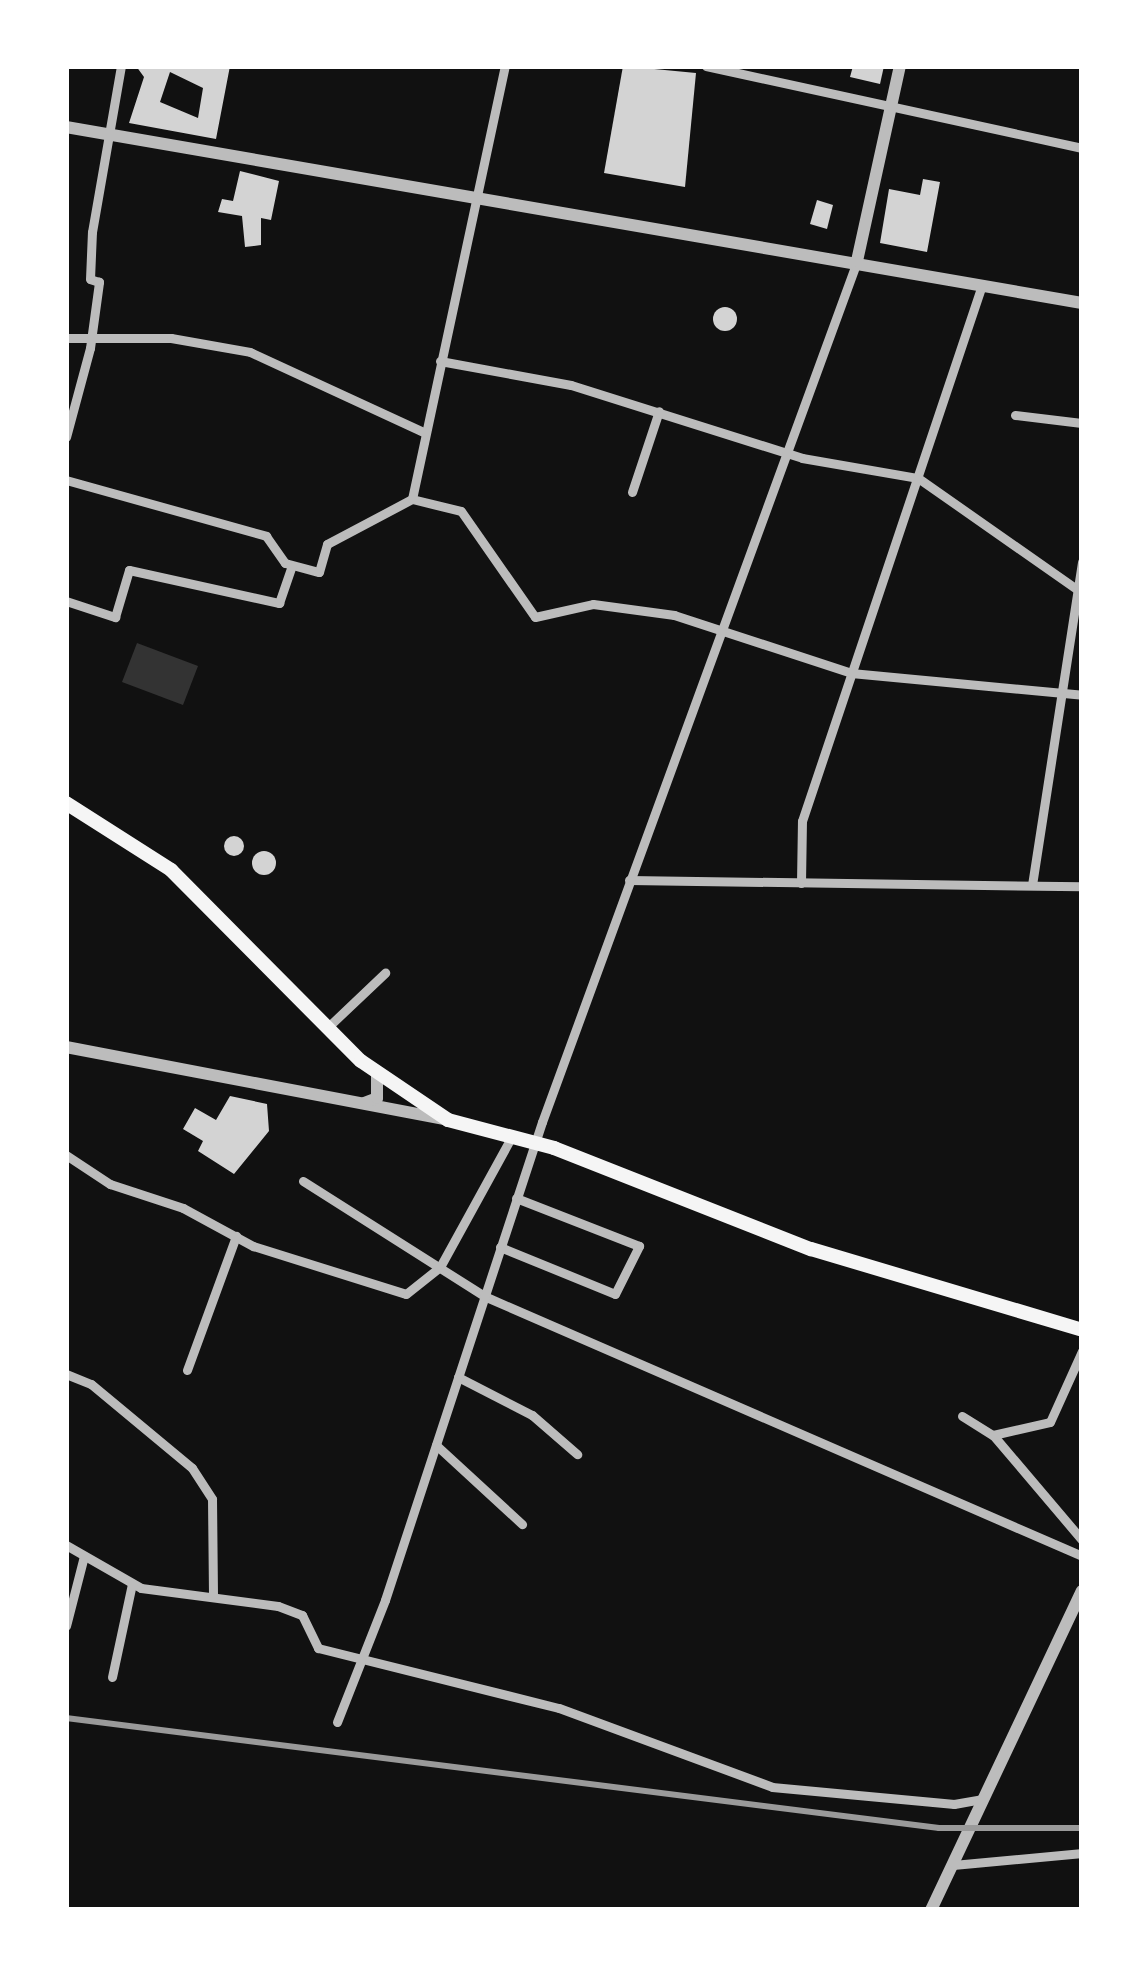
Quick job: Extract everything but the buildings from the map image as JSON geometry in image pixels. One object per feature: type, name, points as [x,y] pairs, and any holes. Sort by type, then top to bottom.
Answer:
[{"type":"main road","points":[[66,804],[171,870],[377,1074],[448,1120],[535,1142],[732,1222],[1082,1330]]},
{"type":"street","points":[[66,437],[92,340],[99,282],[90,279],[92,232],[121,66]]},
{"type":"street","points":[[412,499],[506,66]]},
{"type":"street","points":[[706,66],[1082,148]]},
{"type":"street","points":[[337,1722],[362,1662],[535,1142],[857,261],[900,66]]},
{"type":"street","points":[[66,127],[1082,302]]},
{"type":"street","points":[[801,884],[802,821],[982,285]]},
{"type":"street","points":[[66,338],[188,340],[265,356],[425,433]]},
{"type":"street","points":[[440,362],[571,385],[790,454],[918,478],[1078,590]]},
{"type":"street","points":[[632,492],[659,411]]},
{"type":"street","points":[[1015,415],[1082,423]]},
{"type":"street","points":[[66,481],[266,536],[292,566],[319,572],[327,544],[412,499],[461,511],[535,617],[593,604],[724,628],[851,673],[1082,695]]},
{"type":"street","points":[[1032,885],[1082,562]]},
{"type":"street","points":[[66,601],[115,617],[129,570],[279,603],[292,566]]},
{"type":"street","points":[[629,880],[1082,886]]},
{"type":"street","points":[[328,1027],[385,973]]},
{"type":"street","points":[[66,1047],[448,1120]]},
{"type":"street","points":[[364,1103],[377,1098],[377,1074]]},
{"type":"street","points":[[66,1155],[110,1184],[315,1271],[406,1294],[436,1270],[512,1136]]},
{"type":"street","points":[[303,1181],[436,1270],[484,1296],[1082,1556]]},
{"type":"street","points":[[500,1247],[615,1294],[639,1246],[516,1198]]},
{"type":"street","points":[[188,1370],[236,1236]]},
{"type":"street","points":[[993,1435],[1050,1422],[1082,1351]]},
{"type":"street","points":[[66,1373],[176,1447],[192,1468],[212,1499],[213,1594]]},
{"type":"street","points":[[458,1377],[532,1415],[577,1454]]},
{"type":"street","points":[[962,1416],[993,1435],[1082,1540]]},
{"type":"street","points":[[436,1445],[522,1524]]},
{"type":"street","points":[[66,1545],[132,1584],[213,1594],[302,1615],[318,1648],[559,1708],[772,1787],[954,1804],[982,1799]]},
{"type":"street","points":[[66,1626],[84,1556]]},
{"type":"street","points":[[112,1678],[132,1584]]},
{"type":"street","points":[[931,1910],[1082,1591]]},
{"type":"street","points":[[953,1865],[1082,1853]]},
{"type":"shaded area","points":[[137,643],[198,666],[183,705],[122,682]]},
{"type":"railway","points":[[66,1718],[939,1828],[1082,1828]]}]
